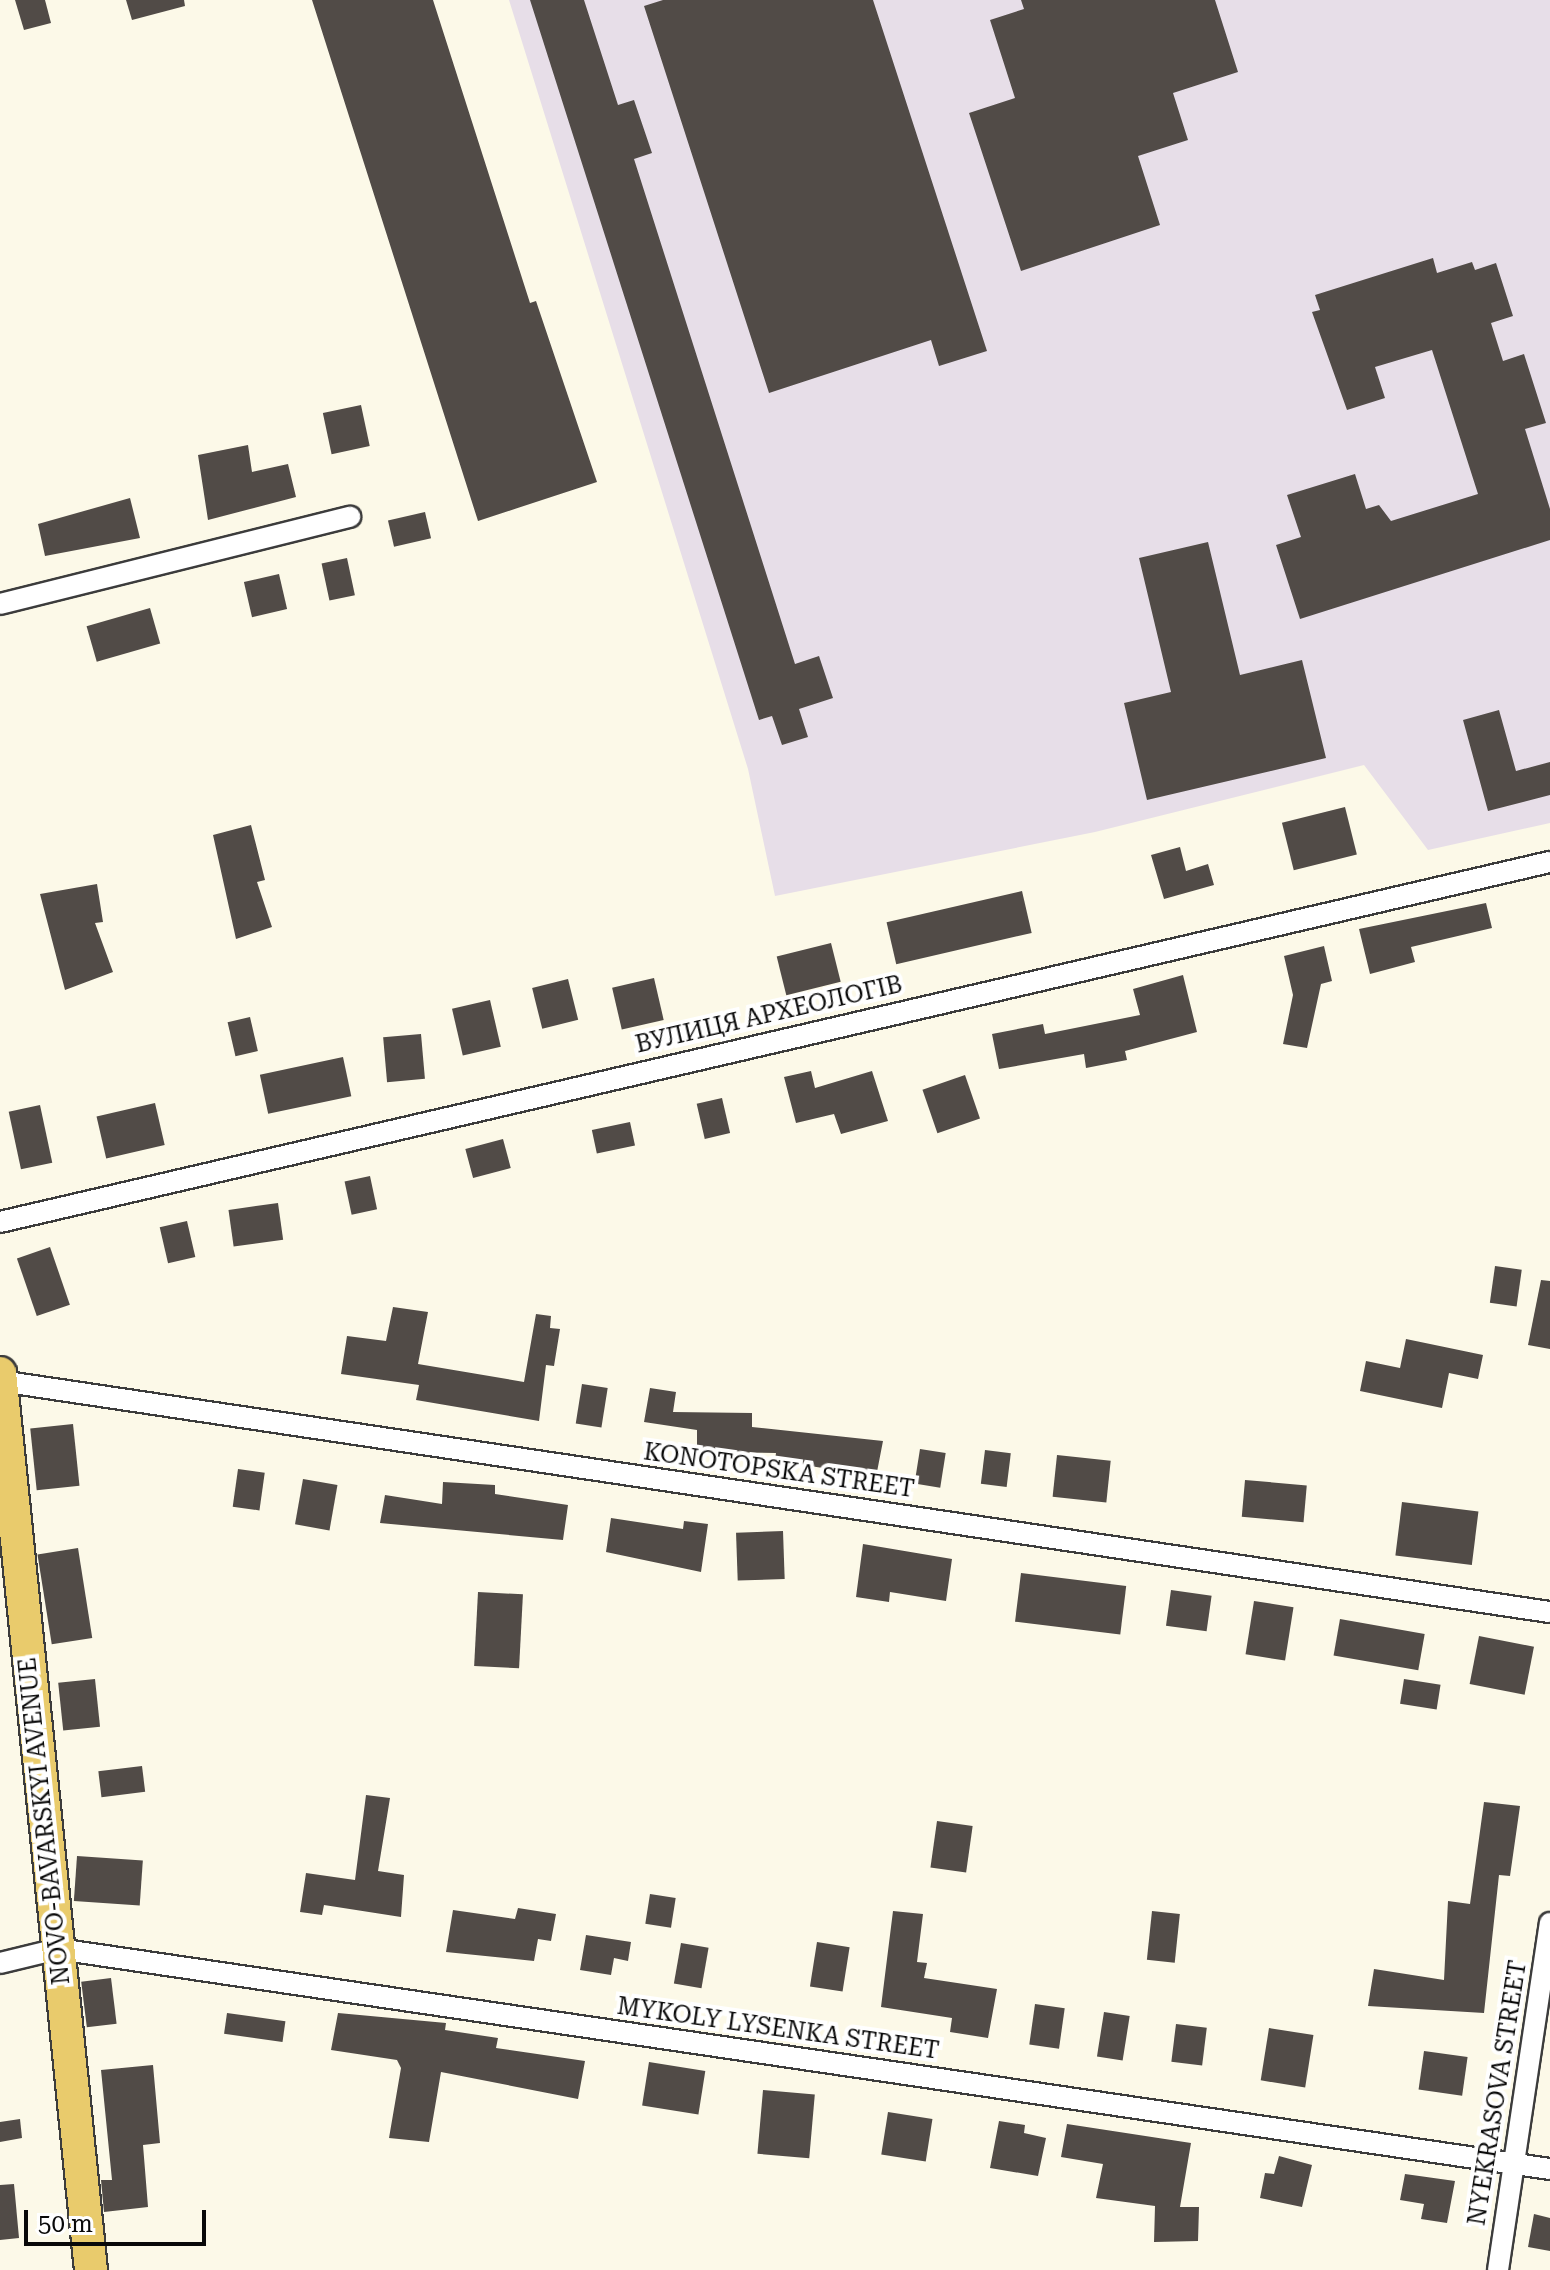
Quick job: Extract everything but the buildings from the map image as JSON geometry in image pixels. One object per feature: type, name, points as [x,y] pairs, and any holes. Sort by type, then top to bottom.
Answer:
[{"type":"main road","name":"NOVO-BAVARSKYI AVENUE","points":[[0,1373],[91,2270]]},
{"type":"street","points":[[0,604],[350,517]]},
{"type":"street","name":"ВУЛИЦЯ АРХЕОЛОГІВ","points":[[0,1222],[1550,862]]},
{"type":"street","name":"KONOTOPSKA STREET","points":[[0,1381],[1550,1612]]},
{"type":"street","name":"NYEKRASOVA STREET","points":[[1498,2270],[1550,1923]]},
{"type":"street","name":"MYKOLY LYSENKA STREET","points":[[0,1963],[58,1949],[1550,2169]]},
{"type":"shaded area","points":[[509,0],[1550,0],[1550,823],[1428,850],[1364,765],[1095,832],[775,896],[748,769]]}]
